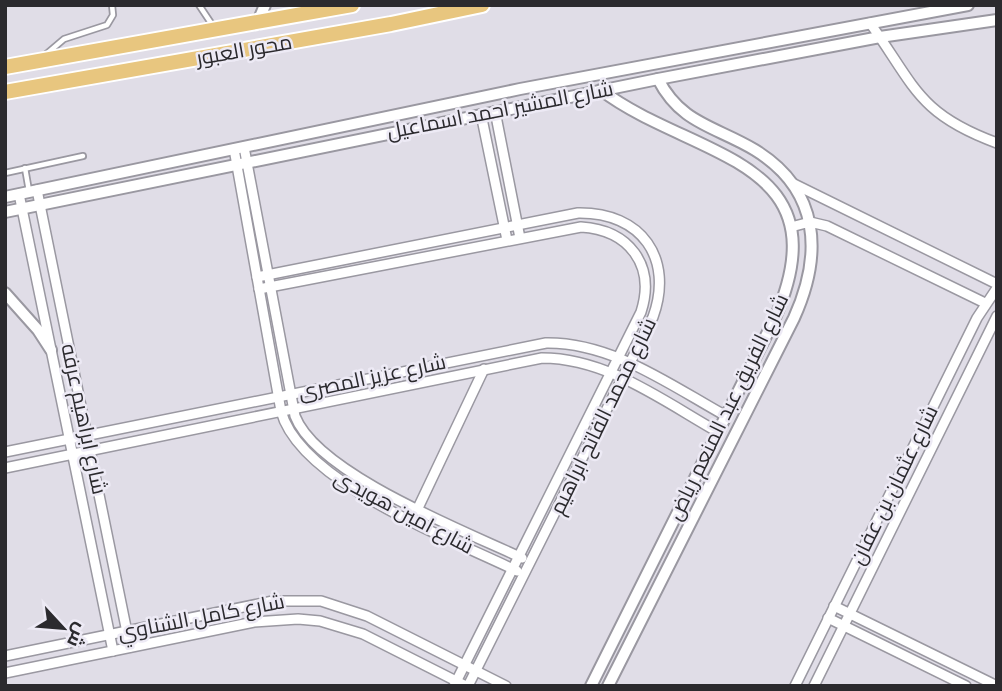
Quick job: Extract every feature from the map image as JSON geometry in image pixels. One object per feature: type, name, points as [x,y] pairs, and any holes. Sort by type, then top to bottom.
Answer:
[{"type":"highway","name":"محور العبور","points":[[5,67],[219,32],[352,5]]},
{"type":"highway","name":"محور العبور","points":[[5,92],[482,5]]},
{"type":"street","points":[[257,24],[265,5]]},
{"type":"street","name":"شارع المشير احمد اسماعيل","points":[[5,197],[508,91],[968,5]]},
{"type":"street","name":"شارع المشير احمد اسماعيل","points":[[5,212],[601,90],[880,37],[997,20]]},
{"type":"street","points":[[870,23],[918,95],[956,126],[997,143]]},
{"type":"street","name":"شارع الفريق عبد المنعم رياض","points":[[608,686],[806,293],[812,268],[810,222],[792,183],[773,163],[754,149],[686,115],[670,98],[658,79]]},
{"type":"street","name":"شارع الفريق عبد المنعم رياض","points":[[590,686],[784,297],[795,257],[791,228],[781,203],[760,177],[733,158],[631,109],[601,90]]},
{"type":"street","points":[[495,111],[520,238]]},
{"type":"street","points":[[481,114],[507,240]]},
{"type":"street","name":"شارع امين هويدى","points":[[239,148],[269,275],[294,409],[301,429],[333,460],[362,479],[530,562]]},
{"type":"street","name":"شارع امين هويدى","points":[[242,163],[257,278],[281,411],[287,428],[303,448],[344,483],[524,575]]},
{"type":"street","points":[[760,177],[762,169],[773,163]]},
{"type":"street","points":[[492,168],[506,165]]},
{"type":"street","points":[[792,183],[997,286]]},
{"type":"street","name":"شارع ابراهيم عرفه","points":[[113,651],[22,208],[29,192],[40,205],[130,647]]},
{"type":"street","name":"شارع محمد الفاتح ابراهيم","points":[[257,278],[569,214],[600,214],[617,219],[645,239],[656,259],[660,288],[653,317],[476,671],[461,685]]},
{"type":"street","points":[[791,228],[810,222],[827,226],[985,303]]},
{"type":"street","name":"شارع محمد الفاتح ابراهيم","points":[[259,289],[568,228],[596,228],[611,232],[635,251],[643,265],[646,296],[611,372],[464,665],[461,685]]},
{"type":"street","points":[[314,266],[316,278]]},
{"type":"street","name":"شارع عثمان بن عفان","points":[[794,686],[985,303],[997,286]]},
{"type":"street","points":[[5,293],[38,330],[51,350]]},
{"type":"street","name":"شارع عثمان بن عفان","points":[[814,686],[997,316]]},
{"type":"street","name":"شارع عزيز المصرى","points":[[5,452],[546,343],[586,346],[618,357],[726,416]]},
{"type":"street","points":[[270,350],[284,348]]},
{"type":"street","name":"شارع عزيز المصرى","points":[[5,468],[484,369],[558,358],[611,372],[718,432]]},
{"type":"street","points":[[418,508],[484,369]]},
{"type":"street","name":"شارع كامل الشناوي","points":[[6,654],[272,601],[321,601],[367,616],[506,686]]},
{"type":"street","points":[[834,606],[997,686]]},
{"type":"street","points":[[828,618],[954,683],[966,686],[971,673]]},
{"type":"street","name":"شارع كامل الشناوي","points":[[8,673],[254,622],[298,619],[320,621],[363,634],[461,685]]},
{"type":"street","points":[[6,654],[8,673]]},
{"type":"street","points":[[954,683],[961,668]]},
{"type":"lane","points":[[41,61],[58,41],[107,25],[113,15],[112,5]]},
{"type":"lane","points":[[199,5],[219,32]]},
{"type":"lane","points":[[5,173],[83,156]]},
{"type":"lane","points":[[25,169],[29,192]]}]
